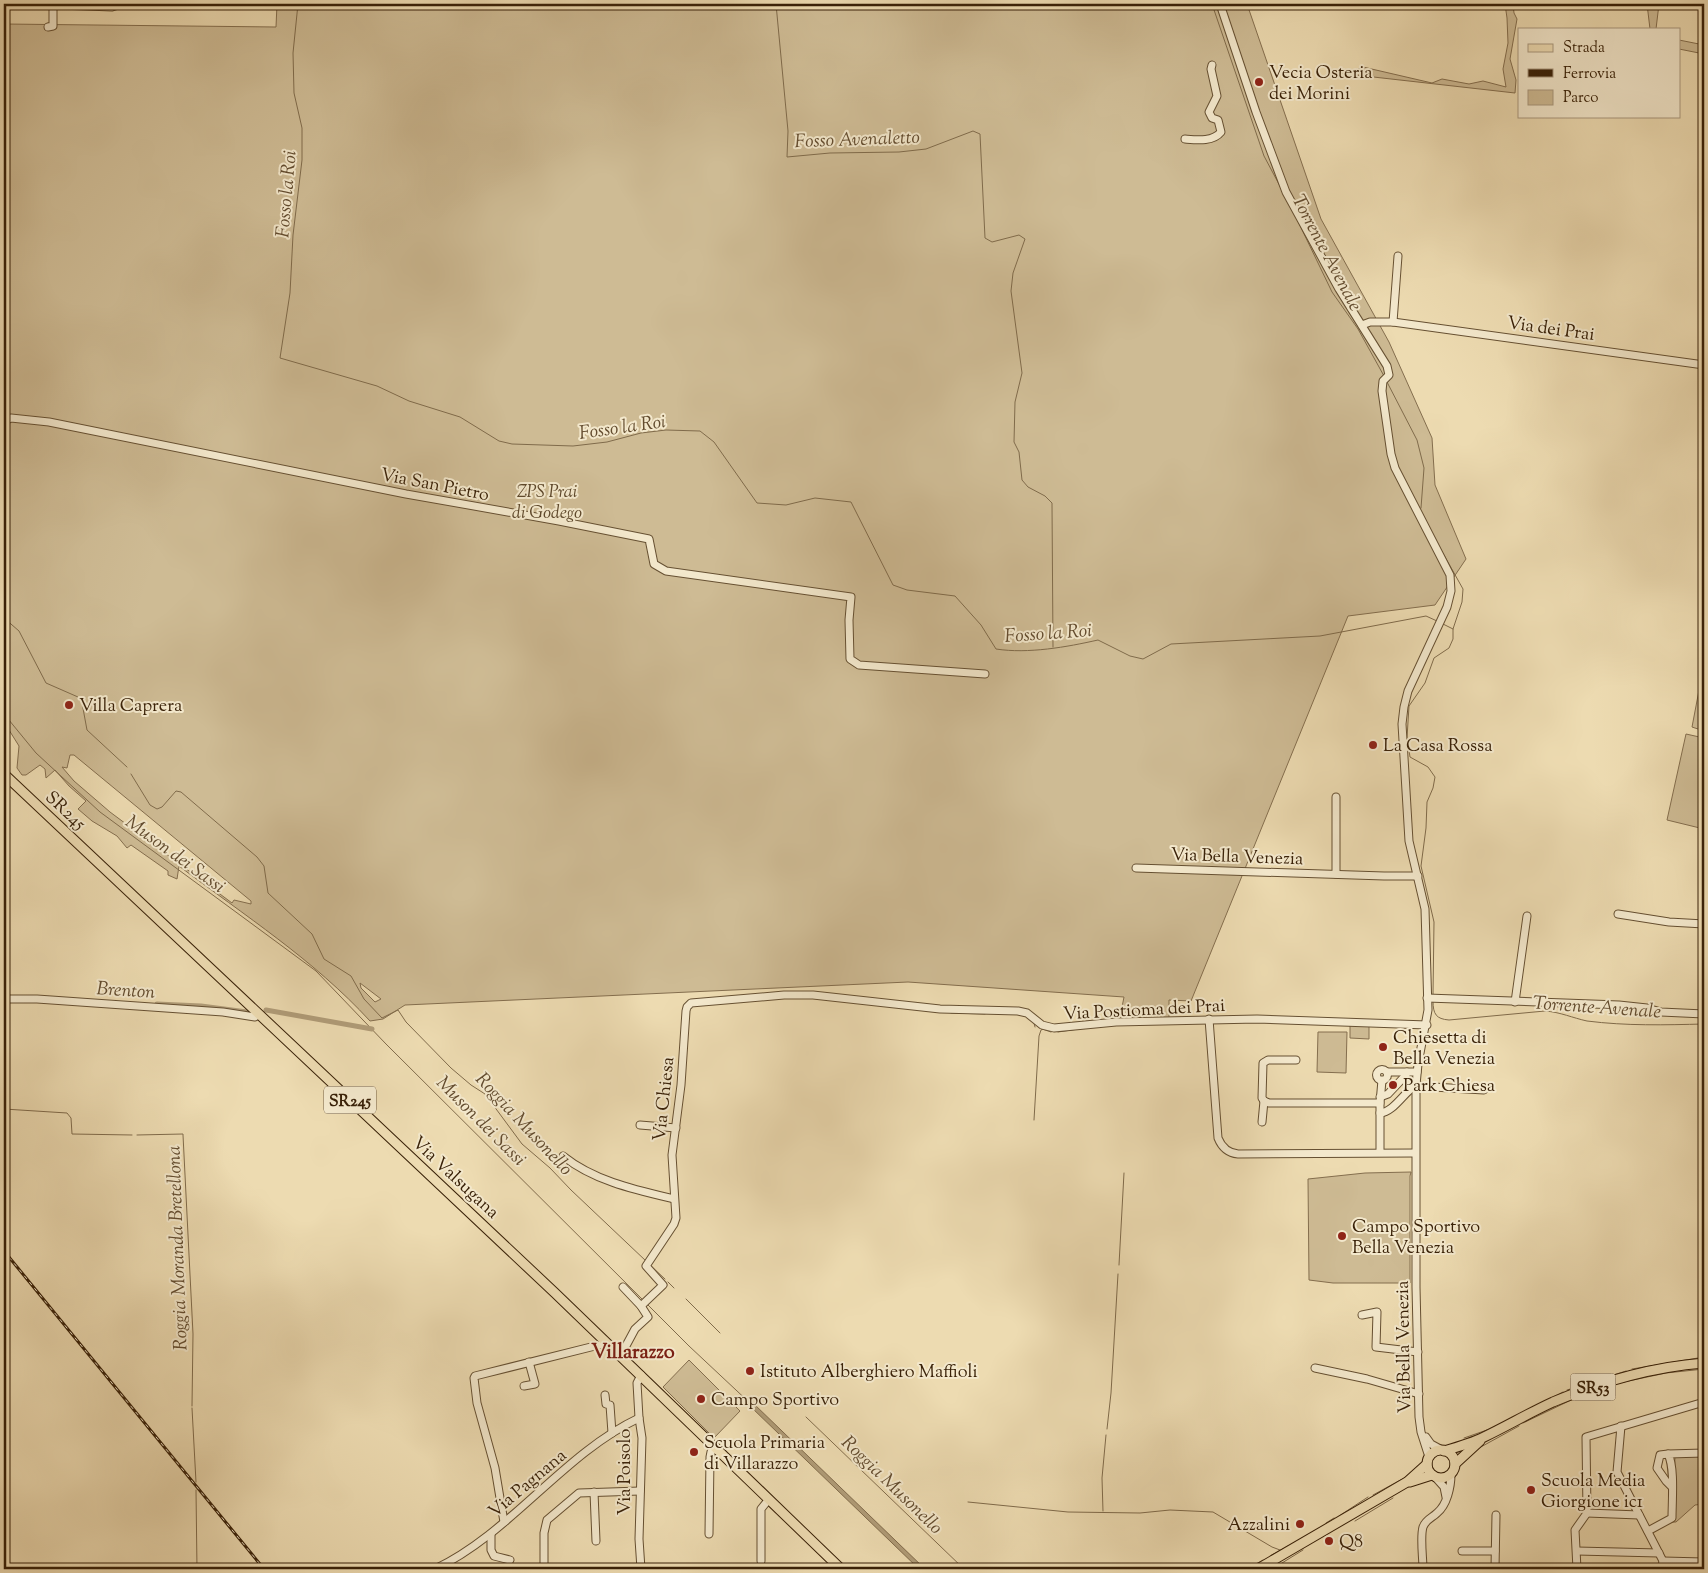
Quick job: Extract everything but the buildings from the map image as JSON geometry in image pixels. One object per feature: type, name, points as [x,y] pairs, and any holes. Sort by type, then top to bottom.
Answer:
[{"type":"main road","name":"SR245","points":[[4,774],[172,932]]},
{"type":"main road","name":"Via Valsugana","points":[[172,932],[620,1355],[841,1569]]},
{"type":"main road","name":"SR53","points":[[1258,1569],[1407,1482],[1435,1452],[1444,1451],[1484,1438],[1552,1403],[1584,1390],[1665,1369],[1704,1363]]},
{"type":"main road","name":"SR53","points":[[1407,1482],[1434,1476],[1445,1477],[1451,1474],[1455,1464],[1484,1438]]},
{"type":"main road","points":[[1444,1451],[1452,1456],[1455,1464]]},
{"type":"main road","points":[[1428,1460],[1430,1472],[1434,1476]]},
{"type":"street","points":[[34,4],[112,7],[121,4]]},
{"type":"street","name":"Via Bella Venezia","points":[[1220,4],[1262,130],[1286,192],[1339,289],[1388,366],[1389,371],[1382,386],[1382,391],[1396,468],[1416,511],[1443,560],[1451,580],[1450,597],[1408,691],[1403,714],[1402,733],[1408,833],[1424,909],[1431,998],[1417,1072],[1415,1153],[1420,1429],[1428,1460]]},
{"type":"street","points":[[48,26],[53,26],[53,6]]},
{"type":"street","points":[[1185,139],[1208,139],[1221,132],[1218,120],[1212,118],[1209,112],[1217,96],[1210,70],[1212,65]]},
{"type":"street","points":[[1393,322],[1398,256]]},
{"type":"street","name":"Via dei Prai","points":[[1362,325],[1370,322],[1393,322],[1704,365]]},
{"type":"street","name":"Via San Pietro","points":[[4,421],[11,418],[49,422],[406,494],[649,539],[654,564],[666,571],[851,597],[849,620],[850,659],[859,664],[985,674]]},
{"type":"street","points":[[1336,797],[1336,874]]},
{"type":"street","name":"Via Bella Venezia","points":[[1136,868],[1418,876]]},
{"type":"street","points":[[1618,914],[1669,922],[1704,924]]},
{"type":"street","points":[[1515,1002],[1527,916]]},
{"type":"street","name":"Via Postioma dei Prai","points":[[689,1004],[693,1002],[762,996],[812,995],[940,1010],[1018,1010],[1027,1013],[1042,1025],[1054,1028],[1116,1022],[1297,1019],[1427,1025]]},
{"type":"street","points":[[1431,998],[1639,1007],[1661,1012],[1704,1014]]},
{"type":"street","points":[[4,999],[37,999],[223,1012],[252,1016],[259,1014]]},
{"type":"street","name":"Via Chiesa","points":[[620,1355],[635,1329],[648,1317],[645,1303],[663,1285],[647,1269],[646,1264],[674,1224],[677,1214],[674,1199],[672,1155],[681,1086],[686,1011],[689,1004]]},
{"type":"street","points":[[1209,1020],[1218,1138],[1225,1149],[1238,1154],[1415,1153]]},
{"type":"street","points":[[1262,1122],[1264,1101],[1263,1064],[1268,1060],[1296,1060]]},
{"type":"street","points":[[1380,1152],[1382,1080],[1386,1078],[1387,1072],[1417,1072]]},
{"type":"street","points":[[1264,1101],[1269,1103],[1380,1100],[1388,1094],[1407,1072]]},
{"type":"street","points":[[1380,1113],[1386,1111],[1411,1088],[1416,1086],[1484,1090]]},
{"type":"street","points":[[640,1125],[676,1128]]},
{"type":"street","points":[[563,1156],[583,1169],[610,1181],[674,1199]]},
{"type":"street","points":[[623,1287],[645,1303]]},
{"type":"street","points":[[1362,1315],[1377,1312],[1376,1347],[1418,1352]]},
{"type":"street","points":[[504,1522],[495,1470],[477,1403],[475,1376],[607,1343]]},
{"type":"street","points":[[524,1386],[535,1384],[529,1362]]},
{"type":"street","points":[[1315,1368],[1419,1394]]},
{"type":"street","name":"Via Poisolo","points":[[641,1375],[637,1383],[642,1438],[639,1539],[641,1569]]},
{"type":"street","points":[[605,1395],[606,1404],[610,1405],[612,1434]]},
{"type":"street","points":[[1577,1569],[1575,1530],[1587,1513],[1586,1437],[1704,1402]]},
{"type":"street","name":"Via Pagnana","points":[[435,1569],[491,1534],[530,1498],[612,1434],[639,1418]]},
{"type":"street","points":[[1622,1426],[1617,1472],[1648,1531],[1663,1565],[1704,1562]]},
{"type":"street","name":"Via Bella Venezia","points":[[1420,1429],[1428,1441],[1444,1451]]},
{"type":"street","points":[[709,1534],[710,1457],[711,1452],[716,1447]]},
{"type":"street","points":[[1671,1486],[1658,1468],[1660,1455],[1704,1453]]},
{"type":"street","points":[[1648,1531],[1672,1518],[1671,1460],[1668,1454]]},
{"type":"street","points":[[1423,1569],[1423,1528],[1427,1520],[1439,1512],[1449,1491],[1451,1474]]},
{"type":"street","points":[[1434,1476],[1444,1487],[1446,1498]]},
{"type":"street","points":[[544,1569],[546,1520],[578,1493],[640,1491]]},
{"type":"street","points":[[594,1492],[596,1540]]},
{"type":"street","points":[[761,1561],[762,1509],[769,1499]]},
{"type":"street","points":[[1587,1513],[1639,1515]]},
{"type":"street","points":[[1495,1569],[1496,1514]]},
{"type":"street","points":[[491,1534],[491,1550],[494,1556],[510,1560]]},
{"type":"street","points":[[1462,1551],[1495,1551]]},
{"type":"street","points":[[1577,1551],[1658,1553]]},
{"type":"green space","name":"ZPS Prai di Godego","points":[[277,4],[1247,4],[1321,219],[1389,342],[1432,438],[1435,485],[1466,559],[1435,605],[1348,616],[1191,1001],[1169,1000],[1169,1018],[1127,1019],[1120,1017],[1124,997],[908,982],[405,1005],[383,1019],[370,1021],[326,978],[302,958],[179,866],[177,879],[168,875],[168,871],[131,845],[127,848],[117,836],[92,821],[78,809],[86,801],[55,770],[46,778],[45,769],[40,765],[26,775],[22,775],[17,768],[19,746],[4,722],[4,24],[276,27]],"holes":[[[70,755],[74,755],[251,901],[251,904],[234,900],[232,903],[110,812],[74,781],[62,767],[67,768]],[[360,983],[381,999],[375,1002],[361,988]]]},
{"type":"green space","points":[[1505,4],[1513,4],[1517,19],[1510,59],[1516,80],[1515,93],[1338,73],[1363,67],[1432,83],[1442,79],[1469,84],[1483,81],[1506,87],[1503,69],[1508,43]]},
{"type":"green space","points":[[1647,4],[1659,4],[1656,28],[1650,28]]},
{"type":"green space","points":[[1680,40],[1704,45],[1704,54],[1680,49]]},
{"type":"green space","points":[[1704,664],[1704,731],[1692,727]]},
{"type":"green space","points":[[1686,734],[1704,738],[1704,829],[1667,820]]},
{"type":"green space","points":[[1350,1025],[1369,1026],[1369,1039],[1350,1038]]},
{"type":"green space","points":[[1318,1032],[1347,1032],[1346,1073],[1317,1072]]},
{"type":"green space","points":[[1411,1172],[1410,1283],[1333,1283],[1309,1280],[1308,1179],[1365,1173]]},
{"type":"green space","name":"Campo Sportivo","points":[[689,1360],[740,1411],[714,1438],[663,1387]]},
{"type":"green space","points":[[1704,1454],[1704,1504],[1695,1505],[1676,1522],[1666,1522],[1672,1520],[1675,1457]]},
{"type":"shaded area","points":[[754,1404],[925,1569],[919,1569],[751,1407]]},
{"type":"waterway","name":"Fosso la Roi","points":[[298,4],[293,53],[294,93],[302,128],[302,160],[293,235],[290,293],[280,358],[377,386],[409,401],[460,417],[499,441],[512,444],[573,446],[607,442],[641,433],[666,430],[700,431],[714,442],[757,503],[786,505],[815,498],[851,502],[893,585],[907,590],[955,596],[981,625],[996,649],[1034,650],[1098,640],[1130,656],[1143,659],[1171,644],[1320,636],[1426,616],[1437,621]]},
{"type":"waterway","name":"Fosso Avenaletto","points":[[776,4],[788,131],[787,157],[830,153],[899,152],[926,149],[973,131],[980,134],[985,238],[992,242],[1019,235],[1025,239],[1013,273],[1011,291],[1022,373],[1015,402],[1014,442],[1019,452],[1022,480],[1028,487],[1045,496],[1052,503],[1053,647]]},
{"type":"waterway","name":"Torrente Avenale","points":[[1212,4],[1264,156],[1281,188]]},
{"type":"waterway","name":"Torrente Avenale","points":[[1293,211],[1332,292],[1358,329],[1384,376]]},
{"type":"waterway","name":"Torrente Avenale","points":[[1387,382],[1417,440],[1424,468],[1421,508]]},
{"type":"waterway","name":"Torrente Avenale","points":[[1433,995],[1434,922],[1421,866],[1427,802],[1435,777],[1428,767],[1410,757],[1407,738],[1409,706],[1425,683],[1434,658],[1449,648],[1462,602],[1463,589],[1440,548]]},
{"type":"waterway","name":"Roggia Musonello","points":[[4,618],[19,631],[46,683],[78,697],[82,703],[87,730],[127,767]]},
{"type":"waterway","name":"Fosso la Roi","points":[[1443,624],[1453,629]]},
{"type":"waterway","name":"Muson dei Sassi","points":[[4,714],[36,753],[100,812],[316,971],[386,1044],[643,1300]]},
{"type":"waterway","name":"Roggia Musonello","points":[[131,774],[150,805],[157,809],[162,807],[176,791],[181,792],[257,857],[264,866],[268,893],[312,934],[324,959],[351,976],[364,999],[382,1018],[398,1010],[406,1022],[451,1068],[485,1094],[522,1144],[550,1168],[646,1261]]},
{"type":"waterway","name":"Torrente Avenale","points":[[1433,1001],[1436,1015],[1449,1020],[1545,1011],[1602,1023],[1646,1025],[1704,1024]]},
{"type":"waterway","name":"Brenton","points":[[157,1004],[201,1006],[247,1012]]},
{"type":"waterway","name":"Brenton","points":[[266,1010],[372,1029]]},
{"type":"waterway","points":[[951,1013],[985,1014]]},
{"type":"waterway","points":[[1034,1023],[1035,1027]]},
{"type":"waterway","points":[[1058,1032],[1085,1028]]},
{"type":"waterway","points":[[1042,1029],[1051,1032]]},
{"type":"waterway","points":[[1034,1120],[1039,1036],[1043,1029]]},
{"type":"waterway","name":"Roggia Moranda Bretellona","points":[[4,1109],[67,1113],[71,1118],[72,1134],[132,1135]]},
{"type":"waterway","name":"Roggia Moranda Bretellona","points":[[137,1135],[183,1134],[193,1334],[192,1406]]},
{"type":"waterway","points":[[1119,1265],[1124,1173]]},
{"type":"waterway","points":[[650,1265],[665,1279]]},
{"type":"waterway","points":[[1107,1429],[1118,1274]]},
{"type":"waterway","name":"Roggia Musonello","points":[[668,1282],[674,1288]]},
{"type":"waterway","name":"Roggia Musonello","points":[[686,1299],[720,1333]]},
{"type":"waterway","name":"Muson dei Sassi","points":[[647,1304],[752,1405]]},
{"type":"waterway","points":[[1632,1369],[1704,1357]]},
{"type":"waterway","points":[[1619,1383],[1666,1373],[1704,1369]]},
{"type":"waterway","points":[[1567,1390],[1626,1371]]},
{"type":"waterway","points":[[1523,1423],[1569,1401],[1608,1387]]},
{"type":"waterway","points":[[1492,1428],[1563,1392]]},
{"type":"waterway","name":"Roggia Moranda Bretellona","points":[[192,1408],[196,1482]]},
{"type":"waterway","name":"Roggia Musonello","points":[[806,1417],[964,1569]]},
{"type":"waterway","points":[[1479,1448],[1519,1426]]},
{"type":"waterway","points":[[1464,1438],[1487,1430]]},
{"type":"waterway","points":[[1103,1511],[1102,1478],[1106,1435]]},
{"type":"waterway","points":[[1373,1495],[1406,1477]]},
{"type":"waterway","name":"Roggia Moranda Bretellona","points":[[196,1490],[197,1569]]},
{"type":"waterway","points":[[1339,1516],[1368,1497]]},
{"type":"waterway","points":[[1355,1521],[1393,1498]]},
{"type":"waterway","points":[[968,1502],[1068,1512],[1140,1513],[1170,1510],[1213,1512],[1280,1550]]},
{"type":"waterway","points":[[1326,1523],[1334,1518]]},
{"type":"waterway","points":[[1270,1556],[1288,1546]]},
{"type":"waterway","points":[[1282,1563],[1303,1550]]},
{"type":"waterway","points":[[1247,1569],[1263,1560]]},
{"type":"waterway","points":[[1271,1569],[1277,1566]]},
{"type":"railway","points":[[4,1251],[264,1569]]},
{"type":"place","name":"Vecia Osteria dei Morini","points":[[1259,82]]},
{"type":"place","name":"Villa Caprera","points":[[69,705]]},
{"type":"place","name":"La Casa Rossa","points":[[1373,745]]},
{"type":"place","name":"Chiesetta di Bella Venezia","points":[[1383,1047]]},
{"type":"place","name":"Park Chiesa","points":[[1393,1085]]},
{"type":"place","name":"Campo Sportivo Bella Venezia","points":[[1342,1236]]},
{"type":"place","name":"Istituto Alberghiero Maffioli","points":[[750,1371]]},
{"type":"place","name":"Campo Sportivo","points":[[701,1399]]},
{"type":"place","name":"Scuola Primaria di Villarazzo","points":[[694,1452]]},
{"type":"place","name":"Scuola Media Giorgione ic1","points":[[1531,1490]]},
{"type":"place","name":"Azzalini","points":[[1300,1524]]},
{"type":"place","name":"Q8","points":[[1329,1541]]},
{"type":"district","name":"Villarazzo","points":[[633,1351]]}]
